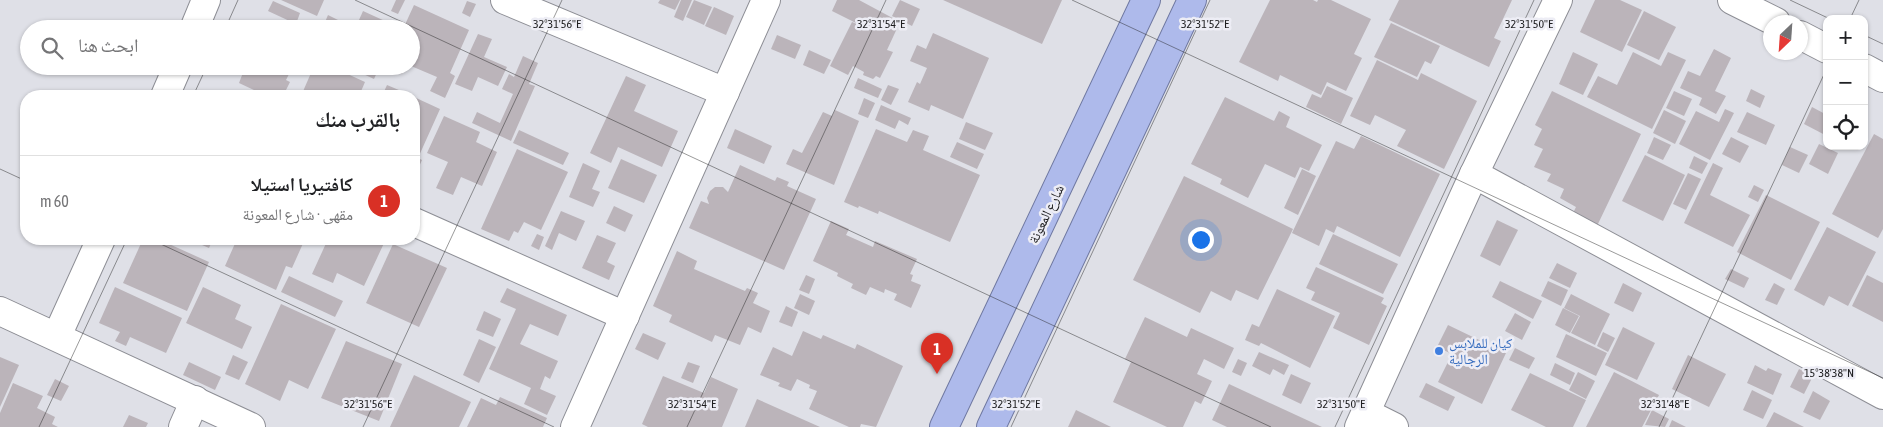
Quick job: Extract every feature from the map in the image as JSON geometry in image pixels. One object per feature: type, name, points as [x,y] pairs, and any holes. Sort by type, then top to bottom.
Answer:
[{"type":"highway","name":"شارع المعونة","points":[[944,427],[1146,0]]},
{"type":"highway","points":[[991,427],[1192,0]]},
{"type":"street","points":[[198,20],[206,0]]},
{"type":"street","points":[[505,0],[725,92]]},
{"type":"street","points":[[575,427],[766,0]]},
{"type":"street","points":[[1394,427],[1362,420],[1474,174],[1558,0]]},
{"type":"street","points":[[1732,0],[1763,16]]},
{"type":"street","points":[[1808,40],[1823,47]]},
{"type":"street","points":[[1868,70],[1883,78]]},
{"type":"street","points":[[168,90],[174,75]]},
{"type":"street","points":[[1474,174],[1883,395]]},
{"type":"street","points":[[420,225],[625,316]]},
{"type":"street","points":[[57,336],[98,245]]},
{"type":"street","points":[[0,312],[57,336],[251,427]]},
{"type":"street","points":[[183,427],[195,400]]},
{"type":"building","points":[[281,0],[324,0],[317,16]]},
{"type":"building","points":[[396,0],[405,0],[398,14],[391,11]]},
{"type":"building","points":[[660,0],[680,0],[675,10],[658,3]]},
{"type":"building","points":[[681,0],[692,0],[683,21],[674,17]]},
{"type":"building","points":[[694,0],[712,7],[704,25],[686,17]]},
{"type":"building","points":[[837,0],[859,0],[900,22],[887,50],[893,52],[880,78],[876,76],[873,79],[863,75],[864,72],[853,66],[848,75],[830,66],[852,22],[866,28],[832,11]]},
{"type":"building","points":[[900,0],[920,9],[912,26],[892,16]]},
{"type":"building","points":[[943,0],[1062,0],[1042,44]]},
{"type":"building","points":[[1270,0],[1313,0],[1317,2],[1318,0],[1331,0],[1371,19],[1354,54],[1362,58],[1346,91],[1327,82],[1321,95],[1280,75],[1278,81],[1239,62]]},
{"type":"building","points":[[1399,0],[1512,0],[1494,38],[1501,41],[1489,67],[1389,20]]},
{"type":"building","points":[[1595,0],[1620,0],[1642,10],[1622,52],[1580,32]]},
{"type":"building","points":[[273,1],[300,13],[297,20],[287,20],[268,11]]},
{"type":"building","points":[[467,1],[476,4],[470,17],[462,13]]},
{"type":"building","points":[[414,5],[469,30],[450,73],[455,76],[445,98],[430,91],[437,77],[420,70],[420,20],[407,20]]},
{"type":"building","points":[[714,7],[734,16],[726,35],[705,26]]},
{"type":"building","points":[[363,11],[383,20],[359,20]]},
{"type":"building","points":[[1644,11],[1676,27],[1659,60],[1627,45]]},
{"type":"building","points":[[328,15],[338,20],[326,20]]},
{"type":"building","points":[[1391,23],[1440,46],[1431,64],[1425,61],[1417,77],[1374,57]]},
{"type":"building","points":[[933,33],[989,58],[963,119],[931,105],[929,111],[908,102],[917,82],[920,84],[927,68],[910,61],[917,45],[926,49]]},
{"type":"building","points":[[478,34],[492,39],[484,57],[507,67],[498,86],[478,77],[472,91],[455,84]]},
{"type":"building","points":[[777,35],[801,45],[795,59],[771,49]]},
{"type":"building","points":[[1714,49],[1731,58],[1715,91],[1726,96],[1716,114],[1699,105],[1702,98],[1680,88],[1688,71],[1700,76]]},
{"type":"building","points":[[809,50],[831,60],[824,74],[803,65]]},
{"type":"building","points":[[1573,52],[1598,64],[1583,95],[1559,84]]},
{"type":"building","points":[[1633,52],[1661,66],[1668,52],[1686,60],[1652,129],[1587,97],[1598,76],[1617,85]]},
{"type":"building","points":[[523,56],[538,63],[529,84],[535,86],[511,141],[472,123],[477,112],[500,123],[513,94],[502,89],[509,74],[514,77]]},
{"type":"building","points":[[1377,60],[1418,80],[1421,73],[1477,101],[1444,169],[1397,146],[1406,130],[1375,115],[1370,125],[1350,116]]},
{"type":"building","points":[[242,75],[288,75],[286,80],[290,82],[286,90],[254,90],[239,83]]},
{"type":"building","points":[[310,75],[350,75],[365,82],[362,90],[304,90]]},
{"type":"building","points":[[365,75],[376,75],[374,79]]},
{"type":"building","points":[[626,76],[646,85],[634,111],[678,131],[662,167],[618,147],[611,163],[590,153]]},
{"type":"building","points":[[858,78],[882,89],[878,98],[854,88]]},
{"type":"building","points":[[387,85],[399,90],[385,90]]},
{"type":"building","points":[[888,85],[899,89],[891,105],[881,100]]},
{"type":"building","points":[[1327,86],[1353,98],[1341,124],[1306,107],[1312,94],[1321,98]]},
{"type":"building","points":[[1751,89],[1765,96],[1760,108],[1746,101]]},
{"type":"building","points":[[1552,91],[1641,134],[1597,226],[1572,215],[1576,207],[1560,198],[1564,189],[1547,181],[1551,174],[1534,167],[1543,149],[1534,145],[1542,129],[1535,125]]},
{"type":"building","points":[[1674,91],[1692,99],[1684,116],[1666,108]]},
{"type":"building","points":[[1225,97],[1274,121],[1279,111],[1290,117],[1286,127],[1322,145],[1309,171],[1300,167],[1295,178],[1265,164],[1248,198],[1220,184],[1222,179],[1191,164]]},
{"type":"building","points":[[864,98],[875,103],[868,118],[858,114]]},
{"type":"building","points":[[420,100],[440,109],[420,154]]},
{"type":"building","points":[[881,105],[911,118],[908,125],[899,120],[895,129],[875,120]]},
{"type":"building","points":[[1812,107],[1823,113],[1823,134],[1804,124]]},
{"type":"building","points":[[1725,109],[1734,113],[1710,160],[1679,144],[1696,111],[1719,122]]},
{"type":"building","points":[[835,110],[859,121],[834,185],[786,164],[793,149],[802,153],[823,112],[832,116]]},
{"type":"building","points":[[1664,110],[1686,121],[1675,144],[1653,133]]},
{"type":"building","points":[[1747,112],[1775,125],[1766,145],[1737,132]]},
{"type":"building","points":[[444,116],[480,132],[476,142],[497,152],[482,186],[461,177],[453,195],[436,188],[448,162],[427,153]]},
{"type":"building","points":[[966,122],[993,133],[985,150],[959,139]]},
{"type":"building","points":[[735,129],[772,146],[764,164],[727,148]]},
{"type":"building","points":[[876,129],[907,142],[913,130],[929,136],[923,150],[980,175],[950,242],[879,211],[878,214],[844,202]]},
{"type":"building","points":[[519,130],[569,153],[563,165],[513,143]]},
{"type":"building","points":[[1874,134],[1883,139],[1883,229],[1878,238],[1832,214],[1866,150],[1868,150],[1868,145]]},
{"type":"building","points":[[1361,136],[1440,174],[1400,257],[1337,226],[1334,233],[1326,229],[1319,246],[1292,233],[1336,141],[1354,149]]},
{"type":"building","points":[[1654,137],[1671,145],[1663,160],[1647,153]]},
{"type":"building","points":[[1731,137],[1749,146],[1740,163],[1722,154]]},
{"type":"building","points":[[957,142],[984,154],[977,169],[950,157]]},
{"type":"building","points":[[1819,144],[1823,146],[1823,150],[1832,150],[1838,153],[1828,174],[1809,164]]},
{"type":"building","points":[[1790,147],[1808,155],[1799,173],[1782,165]]},
{"type":"building","points":[[517,149],[568,172],[541,230],[524,222],[518,233],[514,231],[509,241],[481,229]]},
{"type":"building","points":[[1645,155],[1685,175],[1663,221],[1622,201]]},
{"type":"building","points":[[1694,156],[1708,163],[1702,174],[1689,168]]},
{"type":"building","points":[[621,159],[657,175],[644,203],[608,188]]},
{"type":"building","points":[[583,163],[600,171],[592,189],[600,192],[593,207],[569,197]]},
{"type":"building","points":[[1713,163],[1723,168],[1710,195],[1750,215],[1733,247],[1684,223]]},
{"type":"building","points":[[740,165],[775,181],[777,177],[789,182],[787,186],[816,199],[784,270],[689,228],[701,201],[709,204],[707,198],[710,191],[715,187],[723,187],[728,192]]},
{"type":"building","points":[[1302,169],[1316,176],[1298,215],[1284,208]]},
{"type":"building","points":[[1688,173],[1701,179],[1686,210],[1673,204]]},
{"type":"building","points":[[1184,176],[1293,229],[1258,300],[1236,290],[1231,301],[1211,291],[1200,313],[1133,280]]},
{"type":"building","points":[[1754,185],[1764,190],[1758,202],[1748,197]]},
{"type":"building","points":[[1766,195],[1820,222],[1791,280],[1737,252]]},
{"type":"building","points":[[614,206],[633,215],[625,232],[606,223]]},
{"type":"building","points":[[561,211],[585,221],[576,241],[559,233],[552,250],[545,246]]},
{"type":"building","points":[[1497,220],[1518,230],[1500,266],[1480,256]]},
{"type":"building","points":[[831,221],[849,229],[846,235],[873,247],[875,241],[917,259],[910,274],[913,275],[911,281],[921,285],[911,308],[894,300],[897,294],[885,289],[884,293],[870,287],[866,295],[851,288],[853,284],[837,276],[838,273],[813,261]]},
{"type":"building","points":[[1827,227],[1876,252],[1848,306],[1829,296],[1824,306],[1794,290]]},
{"type":"building","points":[[537,234],[544,237],[539,250],[531,246]]},
{"type":"building","points":[[1333,234],[1398,264],[1383,294],[1319,264]]},
{"type":"building","points":[[597,235],[616,243],[607,262],[615,266],[609,280],[582,268]]},
{"type":"building","points":[[140,245],[171,245],[209,262],[187,311],[123,283]]},
{"type":"building","points":[[234,245],[302,245],[292,268],[286,266],[276,290],[225,266]]},
{"type":"building","points":[[325,245],[383,245],[364,286],[337,273],[333,283],[312,274]]},
{"type":"building","points":[[393,245],[447,268],[419,327],[366,303]]},
{"type":"building","points":[[677,251],[697,261],[694,269],[745,291],[747,288],[758,293],[753,303],[770,311],[761,333],[748,327],[740,345],[715,335],[712,342],[669,322],[672,315],[653,306]]},
{"type":"building","points":[[1557,263],[1577,273],[1570,288],[1549,278]]},
{"type":"building","points":[[1316,267],[1384,298],[1381,303],[1387,306],[1369,345],[1333,328],[1340,313],[1311,300],[1315,292],[1306,288]]},
{"type":"building","points":[[1731,269],[1749,278],[1744,288],[1725,279]]},
{"type":"building","points":[[806,275],[815,279],[809,294],[799,290]]},
{"type":"building","points":[[1867,275],[1883,283],[1883,322],[1852,306]]},
{"type":"building","points":[[289,276],[343,301],[335,317],[281,292]]},
{"type":"building","points":[[1500,281],[1542,301],[1533,319],[1492,297]]},
{"type":"building","points":[[1548,281],[1568,290],[1561,306],[1541,296]]},
{"type":"building","points":[[1623,283],[1642,293],[1633,312],[1614,303]]},
{"type":"building","points":[[1774,283],[1785,289],[1777,305],[1765,300]]},
{"type":"building","points":[[115,287],[182,318],[166,353],[130,337],[126,346],[115,341],[120,332],[99,323]]},
{"type":"building","points":[[203,287],[241,305],[235,319],[252,327],[242,349],[186,323]]},
{"type":"building","points":[[507,288],[567,315],[558,336],[530,324],[520,344],[558,361],[550,379],[545,376],[540,389],[556,396],[547,415],[524,404],[531,388],[489,369],[516,309],[500,302]]},
{"type":"building","points":[[1277,289],[1335,316],[1310,368],[1261,343],[1259,346],[1245,340],[1252,324],[1259,327]]},
{"type":"building","points":[[800,294],[815,301],[809,315],[794,308]]},
{"type":"building","points":[[1571,294],[1610,314],[1595,345],[1571,333],[1580,316],[1564,308]]},
{"type":"building","points":[[281,304],[336,329],[308,389],[289,380],[280,401],[245,384]]},
{"type":"building","points":[[786,306],[798,312],[792,327],[779,322]]},
{"type":"building","points":[[1563,308],[1579,316],[1570,333],[1555,325]]},
{"type":"building","points":[[484,311],[501,319],[493,337],[476,330]]},
{"type":"building","points":[[1515,313],[1531,322],[1522,340],[1505,331]]},
{"type":"building","points":[[1145,317],[1187,337],[1191,328],[1234,348],[1224,369],[1204,359],[1197,374],[1212,381],[1201,404],[1195,401],[1183,427],[1167,427],[1113,402],[1131,362],[1125,359]]},
{"type":"building","points":[[1448,325],[1506,353],[1482,404],[1438,382],[1452,354],[1437,347]]},
{"type":"building","points":[[1623,327],[1655,343],[1637,380],[1605,365]]},
{"type":"building","points":[[803,331],[821,339],[823,335],[855,349],[857,344],[903,366],[876,427],[861,424],[860,427],[849,427],[809,409],[817,391],[809,388],[810,385],[797,379],[791,391],[778,386],[780,383],[760,375],[773,347],[792,356]]},
{"type":"building","points":[[1603,332],[1615,338],[1608,352],[1597,346]]},
{"type":"building","points":[[643,333],[666,343],[658,360],[635,349]]},
{"type":"building","points":[[1566,334],[1607,353],[1596,376],[1556,357]]},
{"type":"building","points":[[479,339],[496,347],[479,383],[463,375]]},
{"type":"building","points":[[346,341],[402,364],[379,421],[321,398]]},
{"type":"building","points":[[1515,348],[1535,358],[1529,369],[1509,360]]},
{"type":"building","points":[[1259,352],[1289,365],[1284,375],[1273,369],[1270,375],[1252,366]]},
{"type":"building","points":[[233,355],[248,362],[239,380],[225,374]]},
{"type":"building","points":[[1688,355],[1726,374],[1709,407],[1672,389]]},
{"type":"building","points":[[0,357],[19,365],[0,407]]},
{"type":"building","points":[[1238,359],[1247,363],[1241,376],[1232,372]]},
{"type":"building","points":[[189,362],[221,377],[215,390],[183,375]]},
{"type":"building","points":[[688,362],[700,366],[693,383],[681,378]]},
{"type":"building","points":[[1555,363],[1575,373],[1570,385],[1550,375]]},
{"type":"building","points":[[1755,365],[1766,371],[1768,368],[1782,374],[1773,395],[1747,383]]},
{"type":"building","points":[[1799,369],[1813,376],[1804,394],[1790,387]]},
{"type":"building","points":[[1578,372],[1595,381],[1586,399],[1569,390]]},
{"type":"building","points":[[1614,372],[1659,395],[1642,427],[1586,427]]},
{"type":"building","points":[[1530,373],[1586,400],[1573,427],[1546,427],[1511,410]]},
{"type":"building","points":[[1291,374],[1311,383],[1301,404],[1282,395]]},
{"type":"building","points":[[414,375],[471,402],[459,427],[390,427]]},
{"type":"building","points":[[663,376],[704,393],[711,377],[738,389],[722,427],[648,427],[642,424]]},
{"type":"building","points":[[55,379],[69,386],[61,401],[47,395]]},
{"type":"building","points":[[13,383],[43,396],[37,408],[55,417],[52,424],[58,427],[0,427],[0,413]]},
{"type":"building","points":[[1426,383],[1455,397],[1448,411],[1419,397]]},
{"type":"building","points":[[1229,384],[1322,427],[1227,427],[1212,420]]},
{"type":"building","points":[[1752,390],[1772,400],[1763,419],[1743,410]]},
{"type":"building","points":[[1813,391],[1830,401],[1820,420],[1803,412]]},
{"type":"building","points":[[500,397],[547,418],[543,427],[467,427],[481,398],[496,405]]},
{"type":"building","points":[[757,399],[820,427],[745,427]]},
{"type":"building","points":[[1076,410],[1111,427],[1068,427]]},
{"type":"building","points":[[1652,410],[1669,419],[1665,427],[1645,425]]},
{"type":"building","points":[[1774,412],[1804,427],[1766,427]]},
{"type":"building","points":[[129,415],[148,423],[146,427],[123,427]]},
{"type":"building","points":[[1672,420],[1686,427],[1669,427]]},
{"type":"place","name":"كيان للملابس الرجالية","points":[[1439,351]]},
{"type":"place","name":"كافتيريا استيلا","points":[[937,374]]}]
